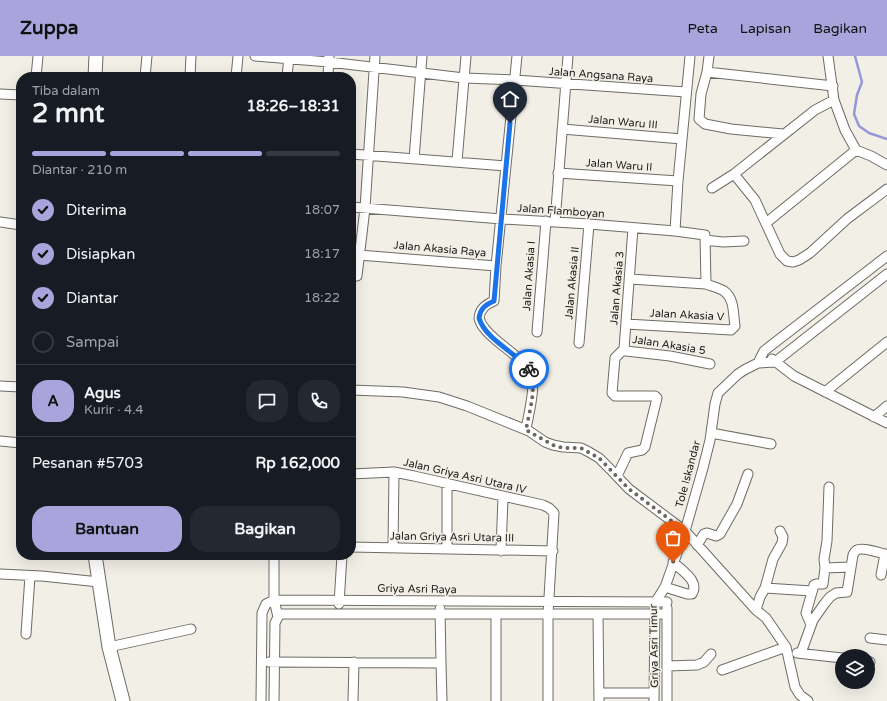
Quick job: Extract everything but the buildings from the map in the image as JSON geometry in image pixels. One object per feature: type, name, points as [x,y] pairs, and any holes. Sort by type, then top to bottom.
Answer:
[{"type":"main road","points":[[95,72],[96,56]]},
{"type":"main road","points":[[96,560],[109,647],[123,701]]},
{"type":"street","points":[[36,72],[38,56]]},
{"type":"street","points":[[145,72],[147,56]]},
{"type":"street","points":[[190,72],[192,56]]},
{"type":"street","points":[[236,72],[238,56]]},
{"type":"street","name":"Jalan Angsana Raya","points":[[255,56],[329,59],[374,68],[464,78],[515,80],[686,92]]},
{"type":"street","points":[[357,276],[365,208],[375,56]]},
{"type":"street","points":[[414,159],[422,56]]},
{"type":"street","points":[[457,161],[466,56]]},
{"type":"street","name":"Jalan Akasia Raya","points":[[359,255],[496,266],[502,220],[517,56]]},
{"type":"street","name":"Jalan Akasia I","points":[[537,332],[550,221],[558,173],[568,56]]},
{"type":"street","points":[[675,231],[690,56]]},
{"type":"street","points":[[709,56],[707,72],[701,94],[699,119],[701,122],[731,129],[783,134]]},
{"type":"street","points":[[828,56],[834,100],[845,130],[856,150],[887,165]]},
{"type":"street","points":[[288,72],[289,58]]},
{"type":"street","points":[[328,72],[329,59]]},
{"type":"street","points":[[707,72],[833,86]]},
{"type":"street","points":[[0,94],[16,95]]},
{"type":"street","points":[[712,188],[734,174],[815,110],[834,100]]},
{"type":"street","name":"Jalan Waru III","points":[[562,129],[682,139]]},
{"type":"street","points":[[766,223],[856,150]]},
{"type":"street","points":[[356,154],[506,166]]},
{"type":"street","name":"Jalan Waru II","points":[[558,173],[678,182]]},
{"type":"street","points":[[734,174],[754,200],[780,254],[787,261],[793,262],[810,253],[847,220],[887,189]]},
{"type":"street","name":"Jalan Flamboyan","points":[[356,207],[502,220],[550,221],[675,231],[704,235],[706,240]]},
{"type":"street","points":[[0,222],[16,224]]},
{"type":"street","name":"Jalan Akasia II","points":[[580,343],[589,224]]},
{"type":"street","name":"Jalan Akasia 3","points":[[624,350],[633,228]]},
{"type":"street","points":[[630,278],[706,284],[706,240],[723,242],[744,241]]},
{"type":"street","points":[[758,363],[764,351],[887,256]]},
{"type":"street","points":[[496,266],[494,301],[487,304],[482,309],[479,318],[483,327],[491,336],[529,369],[532,380],[532,392],[526,430]]},
{"type":"street","points":[[775,362],[887,274]]},
{"type":"street","name":"Jalan Akasia V","points":[[626,324],[731,330],[734,326],[732,304],[729,296],[724,291],[706,284]]},
{"type":"street","points":[[847,287],[858,298]]},
{"type":"street","points":[[825,392],[887,342]]},
{"type":"street","points":[[617,476],[628,453],[645,448],[657,398],[655,396],[615,396],[612,393],[615,358],[624,350]]},
{"type":"street","name":"Jalan Akasia 5","points":[[624,350],[670,356],[710,364]]},
{"type":"street","points":[[764,351],[775,362],[794,376],[887,423]]},
{"type":"street","name":"Tole Iskandar","points":[[654,697],[655,603],[663,589],[685,531],[704,468],[718,393],[738,374],[758,363],[775,362]]},
{"type":"street","points":[[0,386],[16,387]]},
{"type":"street","points":[[356,390],[403,392],[438,397],[467,406],[526,430],[553,445],[563,448],[581,448],[599,458],[629,489],[685,531],[756,610],[766,618],[787,649],[795,688],[808,701]]},
{"type":"street","points":[[874,417],[887,406]]},
{"type":"street","points":[[711,433],[771,444]]},
{"type":"street","points":[[0,441],[16,443]]},
{"type":"street","points":[[393,547],[394,472]]},
{"type":"street","name":"Jalan Griya Asri Utara IV","points":[[356,474],[394,472],[542,505],[549,508],[554,513],[553,551]]},
{"type":"street","points":[[697,545],[704,534],[707,533],[716,536],[720,534],[737,504],[748,474]]},
{"type":"street","points":[[447,483],[447,549]]},
{"type":"street","points":[[811,625],[806,613],[812,591],[815,584],[823,584],[825,568],[824,559],[827,541],[829,487]]},
{"type":"street","points":[[501,551],[503,496]]},
{"type":"street","points":[[756,610],[760,597],[765,588],[773,559],[782,543],[783,538],[780,531]]},
{"type":"street","name":"Jalan Griya Asri Utara III","points":[[356,547],[553,551]]},
{"type":"street","points":[[801,653],[813,620],[830,597],[836,593],[847,592],[853,555],[858,549],[886,555],[881,575]]},
{"type":"street","points":[[548,701],[548,614],[553,551]]},
{"type":"street","points":[[274,560],[274,600],[278,617]]},
{"type":"street","points":[[339,614],[342,560]]},
{"type":"street","points":[[663,589],[692,594],[695,589],[695,584],[692,579],[673,562]]},
{"type":"street","points":[[825,568],[851,567]]},
{"type":"street","points":[[0,576],[42,576],[99,582]]},
{"type":"street","points":[[26,634],[30,576]]},
{"type":"street","points":[[765,588],[812,591]]},
{"type":"street","name":"Griya Asri Timur","points":[[663,589],[667,602],[667,701]]},
{"type":"street","points":[[261,701],[262,613],[266,604],[274,600]]},
{"type":"street","name":"Griya Asri Raya","points":[[274,600],[667,602]]},
{"type":"street","points":[[440,601],[442,701]]},
{"type":"street","points":[[274,701],[275,623],[278,617],[284,614],[667,614]]},
{"type":"street","points":[[496,614],[496,701]]},
{"type":"street","points":[[598,614],[599,697],[654,697]]},
{"type":"street","points":[[109,647],[191,629]]},
{"type":"street","points":[[870,638],[887,640]]},
{"type":"street","points":[[722,670],[787,649],[801,653],[835,657]]},
{"type":"street","points":[[667,666],[697,665],[704,662],[711,654]]},
{"type":"street","points":[[262,662],[441,663]]},
{"type":"street","points":[[353,701],[354,662]]},
{"type":"waterway","points":[[855,56],[862,82],[857,95],[854,114],[859,126],[869,133],[887,139]]},
{"type":"way so far","points":[[529,369],[532,380],[532,392],[526,430],[544,442],[563,448],[581,448],[599,458],[629,489],[685,531],[673,562]]},
{"type":"route","points":[[510,123],[494,301],[487,304],[482,309],[479,314],[479,318],[483,327],[491,336],[529,369]]}]
